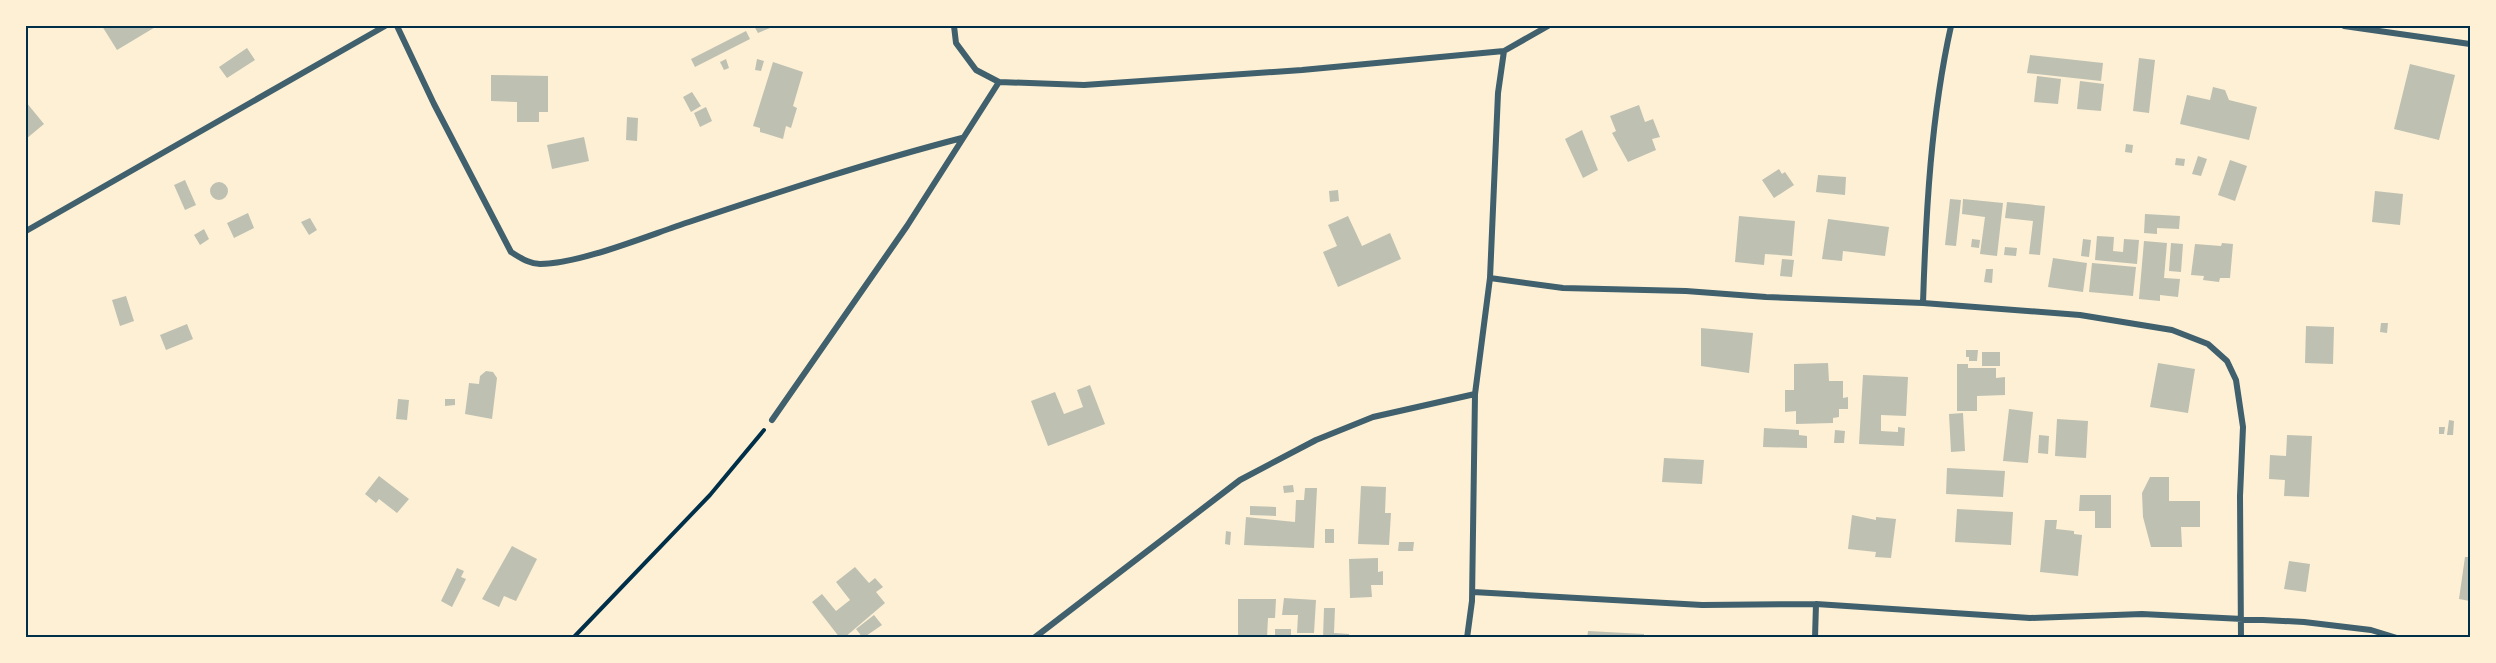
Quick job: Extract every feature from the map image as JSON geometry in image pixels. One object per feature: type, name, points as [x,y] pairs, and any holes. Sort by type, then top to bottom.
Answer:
[{"type":"street","points":[[26,231],[385,26]]},
{"type":"street","points":[[397,26],[434,104],[512,252],[526,261],[538,264],[608,249],[847,169],[962,138]]},
{"type":"street","points":[[954,26],[956,43],[976,70],[999,82],[1084,85],[1504,51],[1548,26]]},
{"type":"street","points":[[1923,303],[1926,217],[1943,63],[1951,26]]},
{"type":"street","points":[[2344,26],[2470,44]]},
{"type":"street","points":[[1467,638],[1473,592],[1475,394],[1490,278],[1498,93],[1504,51]]},
{"type":"street","points":[[772,420],[848,314],[999,82]]},
{"type":"street","points":[[1490,278],[1563,288],[1686,291],[1766,297],[1923,303],[2080,315],[2172,330],[2208,344],[2227,361],[2236,380],[2243,427],[2240,496],[2241,638]]},
{"type":"street","points":[[1035,638],[1240,480],[1316,440],[1373,417],[1475,394]]},
{"type":"street","points":[[1473,592],[1702,604],[1816,604],[2030,618],[2142,614],[2242,619],[2371,630],[2397,638]]},
{"type":"street","points":[[1815,638],[1816,604]]},
{"type":"path","points":[[573,638],[710,495],[772,420]]},
{"type":"building","points":[[102,26],[157,26],[117,50]]},
{"type":"building","points":[[754,26],[768,26],[770,28],[758,33]]},
{"type":"building","points":[[746,31],[750,39],[695,67],[691,59]]},
{"type":"building","points":[[247,48],[255,60],[227,78],[219,67]]},
{"type":"building","points":[[2030,55],[2103,63],[2101,81],[2027,73]]},
{"type":"building","points":[[2139,58],[2155,60],[2149,113],[2133,111]]},
{"type":"building","points":[[726,59],[729,68],[724,70],[720,62]]},
{"type":"building","points":[[757,59],[764,61],[761,71],[755,70]]},
{"type":"building","points":[[773,62],[803,72],[793,106],[797,108],[791,128],[786,126],[783,139],[760,132],[760,128],[753,126]]},
{"type":"building","points":[[2410,64],[2455,75],[2439,140],[2394,129]]},
{"type":"building","points":[[491,75],[548,76],[548,112],[539,112],[539,122],[517,122],[517,102],[491,101]]},
{"type":"building","points":[[2037,76],[2061,79],[2058,104],[2034,102]]},
{"type":"building","points":[[2080,81],[2104,84],[2101,111],[2077,109]]},
{"type":"building","points":[[2213,87],[2225,90],[2229,100],[2257,107],[2249,140],[2180,124],[2187,95],[2210,100]]},
{"type":"building","points":[[692,92],[701,106],[691,112],[683,97]]},
{"type":"building","points":[[26,102],[44,124],[26,139]]},
{"type":"building","points":[[1639,105],[1645,122],[1653,119],[1660,137],[1652,139],[1656,150],[1628,162],[1612,133],[1616,131],[1610,116]]},
{"type":"building","points":[[706,107],[712,121],[700,127],[694,113]]},
{"type":"building","points":[[627,117],[638,118],[637,141],[626,140]]},
{"type":"building","points":[[1582,130],[1598,170],[1583,178],[1565,139]]},
{"type":"building","points":[[584,137],[589,161],[552,169],[547,145]]},
{"type":"building","points":[[2126,144],[2133,145],[2132,153],[2125,152]]},
{"type":"building","points":[[2198,156],[2207,159],[2201,176],[2192,174]]},
{"type":"building","points":[[2176,158],[2185,159],[2184,166],[2175,165]]},
{"type":"building","points":[[2230,160],[2247,166],[2235,201],[2218,195]]},
{"type":"building","points":[[1779,169],[1782,174],[1785,172],[1794,185],[1774,198],[1762,180]]},
{"type":"building","points":[[1818,175],[1846,177],[1845,195],[1816,192]]},
{"type":"building","points":[[185,180],[196,205],[185,210],[174,185]]},
{"type":"building","points":[[219,182],[225,185],[228,191],[225,197],[219,200],[213,197],[210,191],[213,185]]},
{"type":"building","points":[[1338,190],[1339,201],[1330,202],[1329,191]]},
{"type":"building","points":[[2375,191],[2403,194],[2400,225],[2372,222]]},
{"type":"building","points":[[1950,199],[1961,200],[1956,246],[1945,245]]},
{"type":"building","points":[[1963,199],[2003,203],[1997,256],[1980,254],[1985,217],[1962,214]]},
{"type":"building","points":[[2007,202],[2045,206],[2040,255],[2029,254],[2033,221],[2005,218]]},
{"type":"building","points":[[248,213],[254,228],[234,238],[227,223]]},
{"type":"building","points":[[2145,214],[2180,216],[2179,229],[2157,228],[2157,234],[2144,233]]},
{"type":"building","points":[[1348,216],[1362,246],[1390,233],[1401,259],[1338,287],[1323,252],[1337,246],[1328,225]]},
{"type":"building","points":[[1739,216],[1795,221],[1792,256],[1765,254],[1764,265],[1735,262]]},
{"type":"building","points":[[310,218],[317,230],[309,235],[301,222]]},
{"type":"building","points":[[1828,219],[1889,227],[1885,256],[1843,251],[1842,261],[1822,259]]},
{"type":"building","points":[[204,229],[209,239],[200,245],[194,235]]},
{"type":"building","points":[[2097,236],[2114,237],[2113,251],[2123,252],[2124,239],[2139,240],[2137,264],[2095,260]]},
{"type":"building","points":[[1972,239],[1980,240],[1979,248],[1971,247]]},
{"type":"building","points":[[2083,239],[2091,240],[2089,257],[2081,256]]},
{"type":"building","points":[[2144,241],[2167,243],[2164,278],[2180,279],[2178,297],[2160,295],[2160,301],[2139,299]]},
{"type":"building","points":[[2171,243],[2183,244],[2181,272],[2169,271]]},
{"type":"building","points":[[2222,243],[2233,244],[2230,278],[2220,278],[2219,282],[2203,280],[2204,276],[2191,275],[2195,244],[2221,246]]},
{"type":"building","points":[[2005,247],[2017,248],[2016,256],[2004,255]]},
{"type":"building","points":[[2053,258],[2087,263],[2083,292],[2048,287]]},
{"type":"building","points":[[1782,259],[1794,260],[1792,277],[1780,276]]},
{"type":"building","points":[[2092,263],[2136,267],[2133,296],[2089,292]]},
{"type":"building","points":[[1986,269],[1993,269],[1992,283],[1984,282]]},
{"type":"building","points":[[126,296],[134,321],[120,326],[112,300]]},
{"type":"building","points":[[2381,323],[2388,323],[2387,333],[2380,332]]},
{"type":"building","points":[[187,324],[193,339],[166,350],[160,335]]},
{"type":"building","points":[[2306,326],[2334,327],[2333,364],[2305,363]]},
{"type":"building","points":[[1701,328],[1753,333],[1749,373],[1701,366]]},
{"type":"building","points":[[1966,350],[1978,350],[1977,361],[1969,361],[1969,357],[1966,357]]},
{"type":"building","points":[[1982,352],[2000,352],[2000,366],[1982,366]]},
{"type":"building","points":[[1828,363],[1829,381],[1843,381],[1843,398],[1848,397],[1848,409],[1839,409],[1839,417],[1833,418],[1833,423],[1796,424],[1796,411],[1785,412],[1785,390],[1794,390],[1794,364]]},
{"type":"building","points":[[2158,363],[2195,369],[2188,413],[2150,407]]},
{"type":"building","points":[[1957,364],[1968,364],[1968,368],[1996,368],[1996,378],[2005,377],[2005,395],[1977,396],[1977,411],[1957,411]]},
{"type":"building","points":[[486,371],[493,372],[497,378],[492,419],[465,414],[469,383],[479,384],[480,376]]},
{"type":"building","points":[[1863,375],[1908,377],[1906,416],[1881,415],[1881,431],[1898,432],[1898,427],[1905,428],[1904,446],[1859,444]]},
{"type":"building","points":[[1090,385],[1105,424],[1048,446],[1031,401],[1055,392],[1064,414],[1083,407],[1077,390]]},
{"type":"building","points":[[398,399],[409,400],[407,420],[396,419]]},
{"type":"building","points":[[445,399],[455,399],[455,405],[445,406]]},
{"type":"building","points":[[2009,409],[2033,412],[2028,463],[2003,461]]},
{"type":"building","points":[[1963,413],[1965,451],[1951,452],[1949,414]]},
{"type":"building","points":[[2057,419],[2088,421],[2086,458],[2055,456]]},
{"type":"building","points":[[2449,420],[2454,421],[2453,435],[2447,435]]},
{"type":"building","points":[[2439,427],[2445,427],[2444,434],[2439,434]]},
{"type":"building","points":[[1764,428],[1799,430],[1799,435],[1807,436],[1807,448],[1763,447]]},
{"type":"building","points":[[1835,430],[1845,431],[1844,443],[1834,443]]},
{"type":"building","points":[[2039,435],[2049,436],[2048,454],[2038,453]]},
{"type":"building","points":[[2287,435],[2312,436],[2309,497],[2284,496],[2285,480],[2269,479],[2270,455],[2286,456]]},
{"type":"building","points":[[1664,458],[1704,460],[1702,484],[1662,482]]},
{"type":"building","points":[[1947,468],[2005,471],[2003,497],[1946,494]]},
{"type":"building","points":[[379,476],[409,499],[397,513],[379,499],[376,503],[365,494]]},
{"type":"building","points":[[2150,477],[2169,477],[2169,501],[2200,501],[2200,527],[2181,527],[2182,547],[2151,547],[2143,517],[2142,493]]},
{"type":"building","points":[[1293,485],[1294,492],[1284,493],[1283,486]]},
{"type":"building","points":[[1361,486],[1386,487],[1385,513],[1391,513],[1389,545],[1358,544]]},
{"type":"building","points":[[1305,488],[1317,488],[1314,548],[1244,545],[1246,517],[1295,522],[1296,500],[1304,500]]},
{"type":"building","points":[[2080,495],[2111,495],[2111,528],[2095,528],[2095,511],[2079,511]]},
{"type":"building","points":[[1250,506],[1276,507],[1276,516],[1250,515]]},
{"type":"building","points":[[1957,509],[2013,512],[2011,545],[1955,542]]},
{"type":"building","points":[[1852,515],[1876,520],[1876,517],[1896,519],[1891,558],[1875,557],[1876,552],[1848,549]]},
{"type":"building","points":[[2045,520],[2057,520],[2056,529],[2074,531],[2074,534],[2082,535],[2078,576],[2040,572]]},
{"type":"building","points":[[1325,529],[1334,529],[1334,543],[1325,543]]},
{"type":"building","points":[[1226,531],[1231,532],[1230,545],[1225,544]]},
{"type":"building","points":[[1399,542],[1414,542],[1413,551],[1398,551]]},
{"type":"building","points":[[512,546],[537,559],[516,601],[504,596],[499,607],[482,599]]},
{"type":"building","points":[[2465,557],[2470,557],[2470,601],[2459,599]]},
{"type":"building","points":[[1378,558],[1378,572],[1383,571],[1383,585],[1371,585],[1372,597],[1350,598],[1349,559]]},
{"type":"building","points":[[2289,561],[2310,564],[2306,592],[2284,589]]},
{"type":"building","points":[[855,567],[869,583],[875,578],[883,587],[876,592],[885,603],[844,638],[840,638],[812,602],[822,594],[836,611],[850,600],[836,582]]},
{"type":"building","points":[[457,568],[464,571],[461,577],[466,579],[452,607],[441,601]]},
{"type":"building","points":[[1284,598],[1316,600],[1314,633],[1297,633],[1298,615],[1282,615]]},
{"type":"building","points":[[1238,599],[1276,599],[1275,618],[1268,618],[1267,637],[1238,637]]},
{"type":"building","points":[[1324,608],[1335,608],[1334,633],[1349,634],[1349,638],[1323,638]]},
{"type":"building","points":[[874,615],[882,625],[863,638],[856,629]]},
{"type":"building","points":[[1275,629],[1291,629],[1291,637],[1275,636]]},
{"type":"building","points":[[1588,631],[1644,634],[1644,638],[1587,638]]}]
